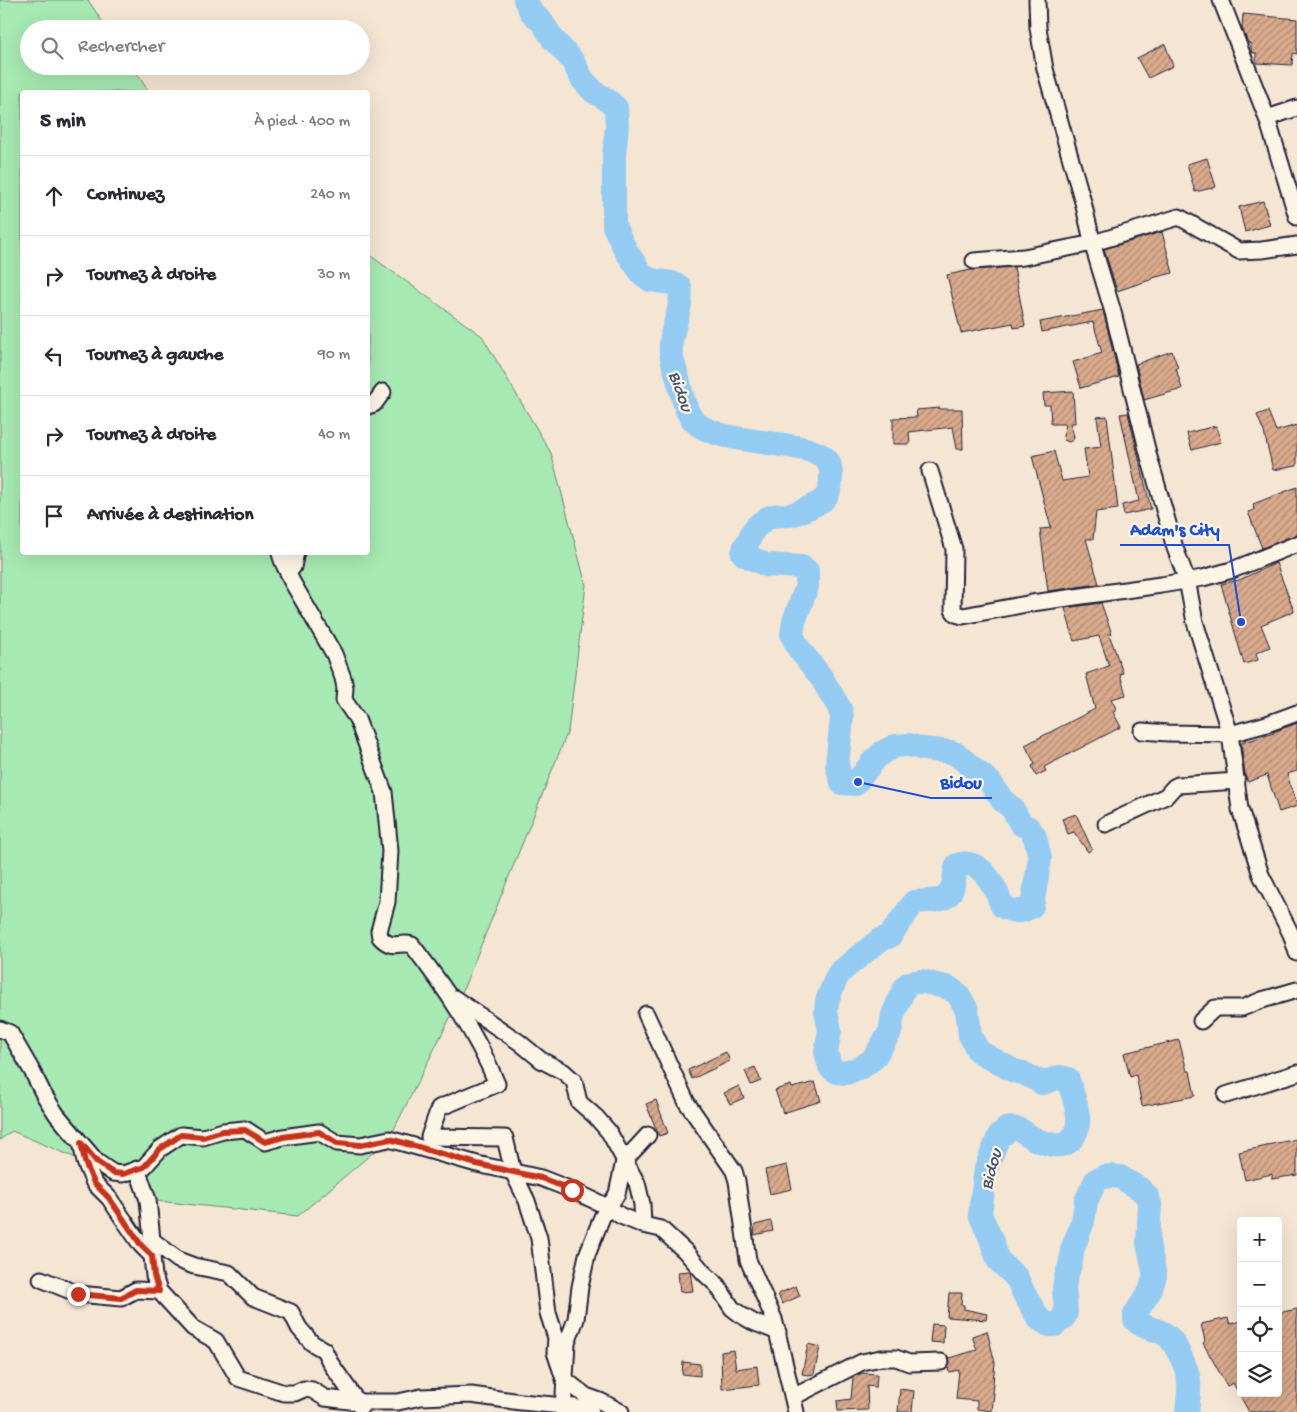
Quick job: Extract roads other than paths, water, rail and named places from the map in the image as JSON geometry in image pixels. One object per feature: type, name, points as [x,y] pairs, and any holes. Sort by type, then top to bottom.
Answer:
[{"type":"street","points":[[1037,0],[1038,28],[1045,69],[1084,202],[1159,494],[1187,580],[1196,622],[1230,734],[1240,810],[1261,875],[1291,934],[1297,953]]},
{"type":"street","points":[[1221,0],[1267,118],[1297,218]]},
{"type":"street","points":[[1267,118],[1297,108]]},
{"type":"street","points":[[974,261],[1024,257],[1093,243],[1179,217],[1239,251],[1297,245]]},
{"type":"street","points":[[370,405],[374,404],[383,392]]},
{"type":"street","points":[[930,471],[954,549],[953,610],[956,614],[963,616],[1032,603],[1187,580],[1232,570],[1297,544]]},
{"type":"street","points":[[281,555],[282,562],[289,571],[291,580],[334,654],[345,688],[344,700],[358,719],[384,792],[390,851],[387,902],[379,930],[380,937],[385,943],[394,946],[404,943],[412,945],[444,989],[488,1062],[497,1084],[439,1108],[429,1137],[505,1138],[513,1172],[527,1201],[539,1238],[548,1313],[556,1338],[555,1352],[564,1379],[586,1396],[621,1412]]},
{"type":"street","points":[[289,571],[295,555]]},
{"type":"street","points":[[1142,731],[1230,734],[1267,724],[1297,713]]},
{"type":"street","points":[[1106,824],[1166,796],[1178,785],[1237,780]]},
{"type":"street","points":[[444,989],[458,1002],[519,1042],[541,1060],[564,1072],[574,1081],[579,1102],[609,1132],[637,1183],[642,1204],[643,1225]]},
{"type":"street","points":[[1201,1021],[1215,1008],[1242,1008],[1297,990]]},
{"type":"street","points":[[646,1014],[688,1103],[734,1171],[748,1260],[774,1319],[796,1412]]},
{"type":"street","points":[[0,1029],[10,1033],[57,1115],[97,1162],[113,1173],[123,1174],[144,1167],[160,1149],[181,1135],[203,1137],[223,1131],[245,1130],[265,1142],[283,1137],[319,1132],[337,1143],[360,1145],[390,1139],[477,1164],[549,1181],[572,1190],[620,1216],[660,1230],[686,1252],[718,1286],[732,1308],[741,1315],[778,1332]]},
{"type":"street","points":[[1226,1095],[1297,1073]]},
{"type":"street","points":[[563,1409],[567,1343],[576,1319],[587,1255],[602,1217],[617,1194],[624,1161],[648,1135]]},
{"type":"street","points":[[81,1143],[85,1162],[94,1183],[109,1198],[136,1239],[152,1256],[154,1276],[159,1291],[192,1328],[216,1341],[238,1378],[284,1393],[295,1393],[304,1389],[312,1390],[324,1398],[362,1407],[422,1397],[471,1395],[563,1409],[574,1407],[591,1412]]},
{"type":"street","points":[[137,1169],[148,1200],[152,1240],[178,1260],[194,1266],[229,1273],[253,1297],[292,1312],[299,1328],[312,1343],[324,1350],[331,1364],[362,1407]]},
{"type":"street","points":[[41,1279],[78,1294],[121,1298],[136,1290],[159,1291]]},
{"type":"street","points":[[793,1396],[862,1362],[881,1358],[896,1358],[909,1364],[941,1362]]},
{"type":"waterway","name":"Bidou","points":[[525,0],[532,13],[542,22],[553,39],[572,60],[582,79],[594,92],[616,108],[614,226],[626,251],[642,274],[650,280],[672,283],[680,287],[680,306],[672,336],[671,349],[672,360],[683,400],[690,416],[701,427],[718,434],[805,449],[820,455],[829,463],[831,473],[830,487],[824,499],[814,506],[797,513],[768,518],[753,531],[743,553],[766,565],[802,567],[807,571],[807,586],[794,621],[792,635],[799,649],[821,677],[840,709],[842,717],[837,765],[842,783],[855,784],[875,759],[883,752],[895,746],[909,745],[923,749],[951,752],[990,782],[1003,801],[1012,808],[1021,824],[1029,828],[1035,837],[1040,858],[1032,906],[1025,910],[1017,911],[1002,906],[996,891],[980,869],[966,863],[957,865],[953,885],[946,897],[914,902],[890,936],[880,940],[839,973],[827,1001],[826,1012],[830,1030],[826,1052],[830,1067],[837,1072],[846,1073],[862,1067],[874,1058],[890,1032],[893,1015],[905,987],[909,983],[921,981],[949,988],[958,994],[967,1010],[970,1035],[978,1051],[1014,1071],[1023,1073],[1042,1083],[1060,1077],[1068,1079],[1077,1111],[1078,1127],[1075,1134],[1070,1141],[1062,1145],[1049,1144],[1037,1140],[1016,1128],[1006,1129],[1005,1133],[1000,1134],[986,1168],[980,1214],[998,1260],[1017,1278],[1039,1319],[1049,1325],[1055,1325],[1064,1317],[1066,1312],[1064,1287],[1071,1262],[1072,1250],[1083,1221],[1086,1201],[1096,1180],[1103,1177],[1120,1177],[1140,1189],[1147,1196],[1150,1204],[1148,1243],[1155,1276],[1150,1291],[1135,1314],[1135,1320],[1141,1325],[1163,1333],[1175,1346],[1184,1363],[1188,1377],[1187,1412]]},
{"type":"place","name":"Adam's City","points":[[1241,622]]},
{"type":"place","name":"Bidou","points":[[858,782]]}]
